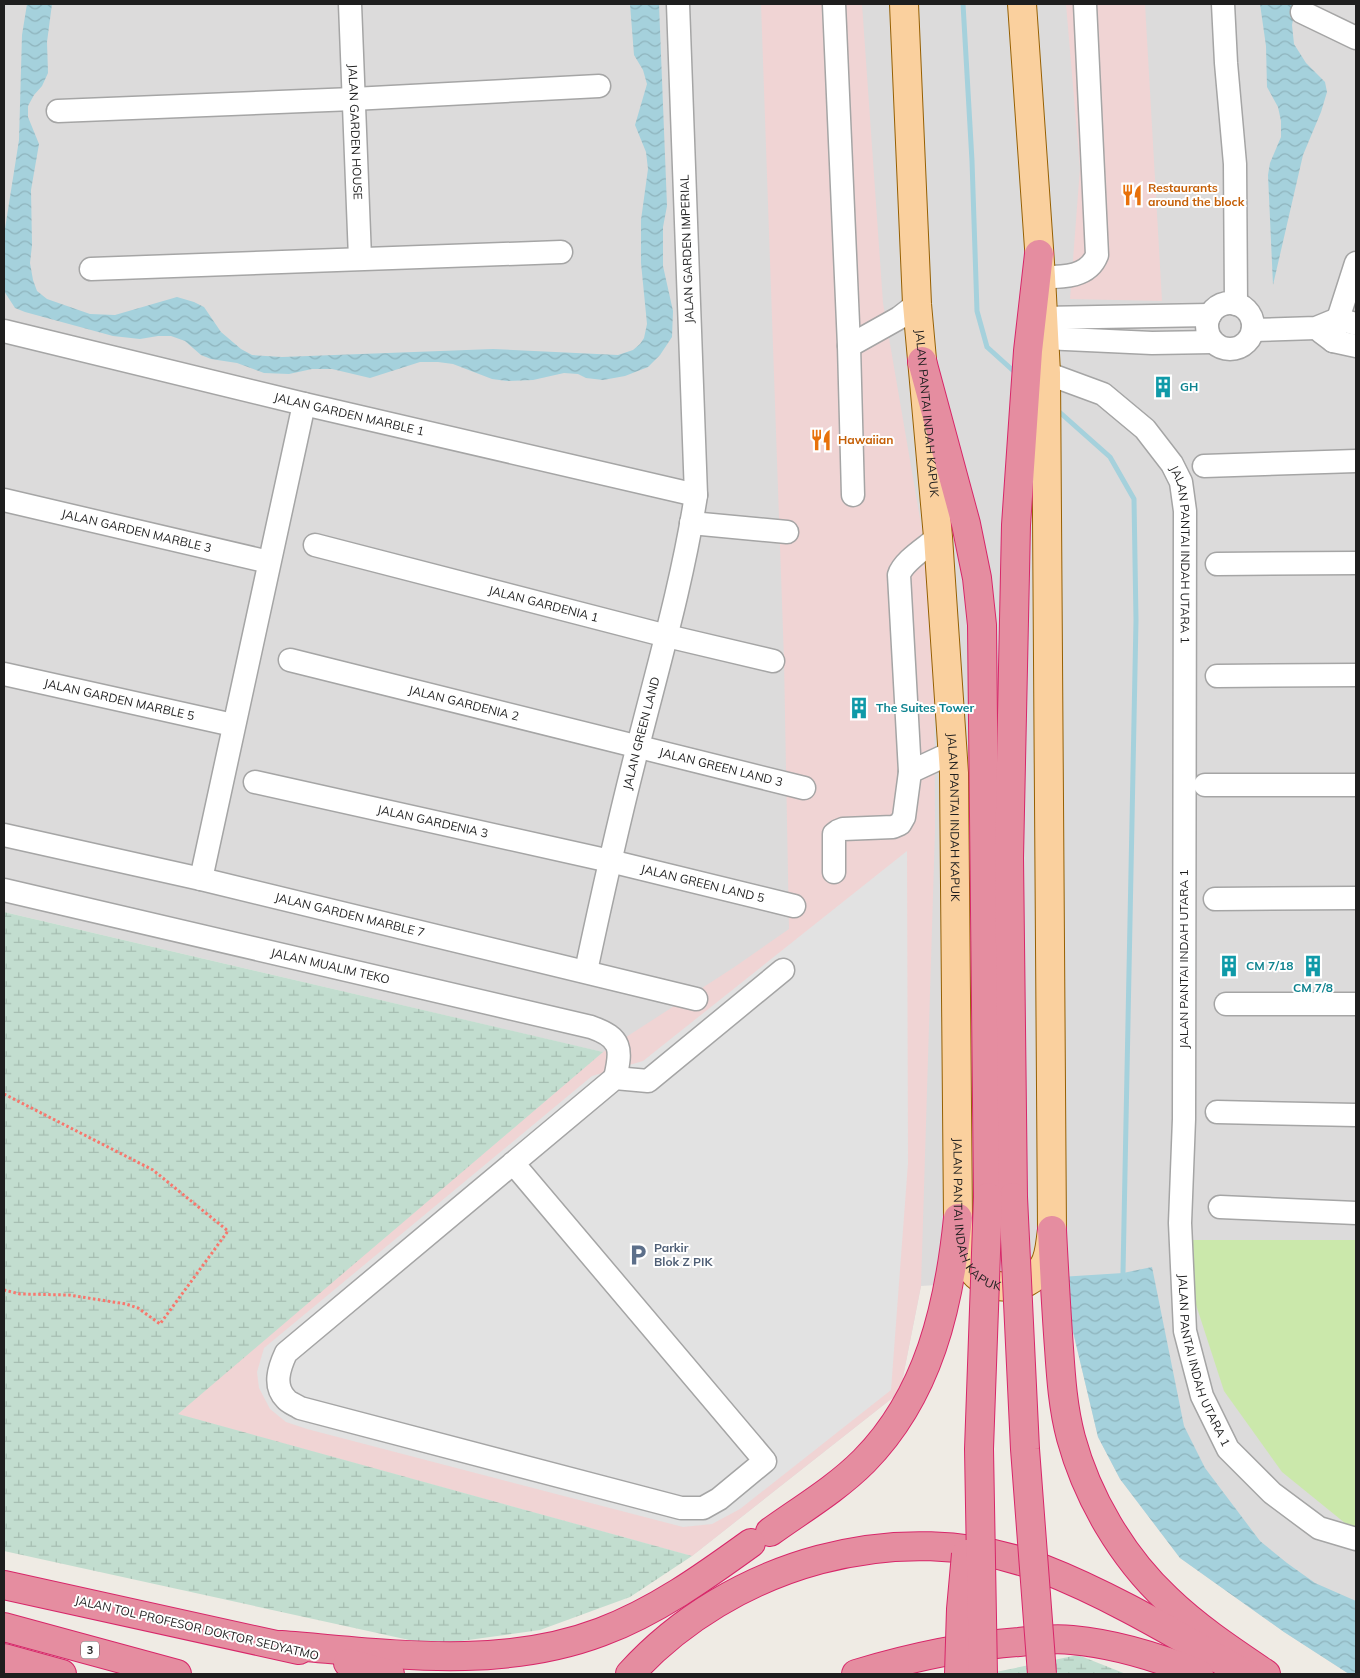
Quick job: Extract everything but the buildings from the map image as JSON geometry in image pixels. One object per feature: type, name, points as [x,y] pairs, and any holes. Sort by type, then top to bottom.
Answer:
[{"type":"highway","points":[[959,1674],[963,1582],[979,1449],[1000,1197],[1016,525],[1038,383],[1038,336],[1048,269]]},
{"type":"highway","points":[[922,361],[966,524],[977,578],[982,625],[1000,1197],[1025,1448],[1042,1674]]},
{"type":"highway","points":[[281,1644],[457,1657],[526,1651],[554,1646],[601,1632],[662,1603],[823,1494],[853,1471],[876,1448],[899,1416],[924,1367],[942,1319],[952,1274],[958,1218]]},
{"type":"highway","points":[[1052,1230],[1064,1403],[1073,1444],[1090,1489],[1114,1534],[1148,1580],[1166,1599],[1209,1635],[1266,1674]]},
{"type":"highway","points":[[1025,1448],[1027,1674]]},
{"type":"highway","points":[[979,1449],[983,1674]]},
{"type":"highway","points":[[630,1674],[667,1639],[708,1609],[740,1590],[778,1573],[829,1556],[886,1548],[924,1547],[956,1549],[999,1556],[1041,1568],[1136,1612],[1245,1674]]},
{"type":"highway","name":"JALAN TOL PROFESOR DOKTOR SEDYATMO","points":[[4,1585],[281,1644],[390,1674]]},
{"type":"highway","name":"3","points":[[4,1627],[177,1674]]},
{"type":"highway","points":[[856,1674],[908,1660],[980,1645],[1042,1640],[1070,1640],[1136,1651],[1199,1674]]},
{"type":"highway","points":[[4,1658],[62,1674]]},
{"type":"main road","name":"JALAN PANTAI INDAH KAPUK","points":[[904,4],[917,304],[938,537],[953,752],[956,845],[958,1218],[962,1248],[969,1266],[982,1279],[996,1286],[1014,1287],[1028,1282],[1044,1266],[1052,1230],[1045,435],[1038,383]]},
{"type":"main road","points":[[1022,4],[1048,269],[1038,336]]},
{"type":"street","name":"JALAN GARDEN HOUSE","points":[[350,4],[360,258]]},
{"type":"street","name":"JALAN GARDEN IMPERIAL","points":[[678,4],[696,495]]},
{"type":"street","points":[[834,4],[849,346],[853,495]]},
{"type":"street","points":[[1048,269],[1085,271],[1093,264],[1097,255],[1085,4]]},
{"type":"street","points":[[1223,4],[1235,164],[1236,304]]},
{"type":"street","points":[[1302,12],[1356,38]]},
{"type":"street","points":[[58,111],[353,99],[599,86]]},
{"type":"street","points":[[91,269],[561,252]]},
{"type":"street","points":[[1336,328],[1356,263]]},
{"type":"street","points":[[849,346],[893,322],[917,304]]},
{"type":"street","points":[[1038,336],[1210,315],[1222,305],[1236,304],[1243,307],[1249,313],[1253,321],[1253,330],[1250,338],[1245,344],[1237,348],[1229,350],[1220,347],[1213,342],[1207,329],[1210,315]]},
{"type":"street","points":[[1253,330],[1336,328],[1356,346]]},
{"type":"street","name":"JALAN GARDEN MARBLE 1","points":[[4,331],[304,404],[696,495]]},
{"type":"street","points":[[1038,336],[1152,343],[1213,342]]},
{"type":"street","name":"JALAN PANTAI INDAH UTARA 1","points":[[1038,383],[1103,394],[1145,429],[1172,464],[1181,482],[1185,511],[1184,1119],[1180,1223],[1185,1330],[1202,1396],[1228,1449],[1272,1493],[1319,1528],[1356,1539]]},
{"type":"street","points":[[201,879],[304,404]]},
{"type":"street","points":[[1204,466],[1356,461]]},
{"type":"street","name":"JALAN GREEN LAND","points":[[586,971],[610,861],[667,636],[696,495]]},
{"type":"street","name":"JALAN GARDEN MARBLE 3","points":[[4,500],[269,562]]},
{"type":"street","points":[[691,523],[787,532]]},
{"type":"street","points":[[834,872],[834,834],[843,829],[893,827],[900,824],[904,817],[910,772],[899,575],[901,569],[906,564],[938,537]]},
{"type":"street","name":"JALAN GARDENIA 1","points":[[316,545],[667,636],[773,661]]},
{"type":"street","points":[[1217,564],[1356,563]]},
{"type":"street","name":"JALAN GARDENIA 2","points":[[290,660],[638,746]]},
{"type":"street","name":"JALAN GARDEN MARBLE 5","points":[[4,674],[233,725]]},
{"type":"street","points":[[1217,676],[1356,675]]},
{"type":"street","name":"JALAN GREEN LAND 3","points":[[638,746],[804,788]]},
{"type":"street","points":[[910,772],[953,752]]},
{"type":"street","name":"JALAN GARDENIA 3","points":[[255,782],[610,861]]},
{"type":"street","points":[[1205,785],[1356,785]]},
{"type":"street","name":"JALAN GARDEN MARBLE 7","points":[[4,835],[201,879],[696,998]]},
{"type":"street","name":"JALAN GREEN LAND 5","points":[[610,861],[794,906]]},
{"type":"street","name":"JALAN MUALIM TEKO","points":[[4,890],[591,1027],[606,1033],[616,1042],[620,1056],[615,1078]]},
{"type":"street","points":[[1215,898],[1356,898]]},
{"type":"street","points":[[513,1163],[765,1461],[719,1499],[702,1508],[681,1508],[300,1408],[286,1399],[278,1385],[279,1368],[286,1353],[513,1163],[615,1078],[648,1081],[783,970]]},
{"type":"street","points":[[1226,1004],[1356,1004]]},
{"type":"street","points":[[1217,1112],[1356,1115]]},
{"type":"street","points":[[1220,1207],[1356,1214]]},
{"type":"path","points":[[4,1094],[152,1170],[228,1231],[160,1324],[138,1308],[126,1304],[69,1295],[20,1294],[4,1290]]},
{"type":"shaded area","points":[[4,4],[1356,4],[1356,1674],[1349,1674],[1284,1632],[1180,1558],[1120,1479],[1098,1437],[1060,1277],[921,1286],[900,1392],[692,1556],[177,1414],[602,1052],[4,912]]},
{"type":"shaded area","name":"Parkir Blok Z PIK","points":[[761,4],[862,4],[883,303],[934,600],[935,830],[921,1286],[900,1392],[692,1556],[177,1414],[603,1052],[733,968],[789,929],[784,660]]},
{"type":"shaded area","points":[[1066,4],[1145,4],[1162,301],[1070,299],[1080,168]]},
{"type":"shaded area","name":"Parkir Blok Z PIK","points":[[907,851],[908,1163],[891,1390],[740,1509],[712,1524],[683,1527],[307,1429],[286,1422],[270,1409],[259,1388],[257,1372],[264,1348],[592,1076],[643,1061]]},
{"type":"green space","points":[[4,912],[603,1052],[178,1414],[692,1556],[630,1597],[540,1630],[432,1645],[4,1551]]},
{"type":"green space","points":[[1175,1240],[1356,1240],[1356,1532],[1282,1472],[1224,1391]]},
{"type":"green space","points":[[1078,1655],[1126,1674],[986,1674]]},
{"type":"water","points":[[27,4],[52,4],[47,42],[48,73],[42,86],[28,106],[28,117],[39,144],[31,190],[32,245],[30,263],[37,291],[47,299],[90,314],[115,315],[177,297],[204,307],[221,332],[241,349],[252,355],[282,357],[493,349],[618,355],[633,350],[640,344],[644,338],[647,324],[641,263],[641,220],[648,169],[646,152],[635,125],[647,84],[643,70],[634,55],[630,4],[659,4],[667,206],[663,227],[663,266],[673,311],[672,337],[660,355],[648,367],[625,376],[603,380],[564,373],[533,380],[507,381],[492,379],[453,364],[438,362],[420,362],[370,378],[332,369],[312,369],[289,374],[264,373],[237,363],[211,359],[201,355],[185,341],[171,336],[140,339],[113,336],[15,308],[4,291],[4,235],[19,140],[22,35]]},
{"type":"water","points":[[1260,4],[1296,4],[1292,25],[1294,44],[1306,63],[1325,82],[1327,92],[1321,112],[1303,155],[1273,285],[1268,175],[1270,163],[1281,137],[1281,121],[1278,107],[1267,87],[1266,46]]},
{"type":"water","points":[[1152,1267],[1184,1426],[1205,1468],[1260,1541],[1315,1583],[1356,1601],[1356,1674],[1349,1674],[1284,1632],[1180,1558],[1120,1479],[1098,1437],[1060,1277],[1123,1273]]},
{"type":"waterway","points":[[963,4],[972,161],[977,311],[987,347],[1018,375]]},
{"type":"waterway","points":[[1056,409],[1110,457],[1134,499],[1136,620],[1123,1273],[1125,1280]]},
{"type":"place","name":"Restaurants around the block","points":[[1132,195]]},
{"type":"place","name":"GH","points":[[1163,387]]},
{"type":"place","name":"Hawaiian","points":[[821,440]]},
{"type":"place","name":"The Suites Tower","points":[[859,708]]},
{"type":"place","name":"CM 7/18","points":[[1229,966]]},
{"type":"place","name":"CM 7/8","points":[[1313,966]]},
{"type":"place","name":"Parkir Blok Z PIK","points":[[638,1255]]}]
